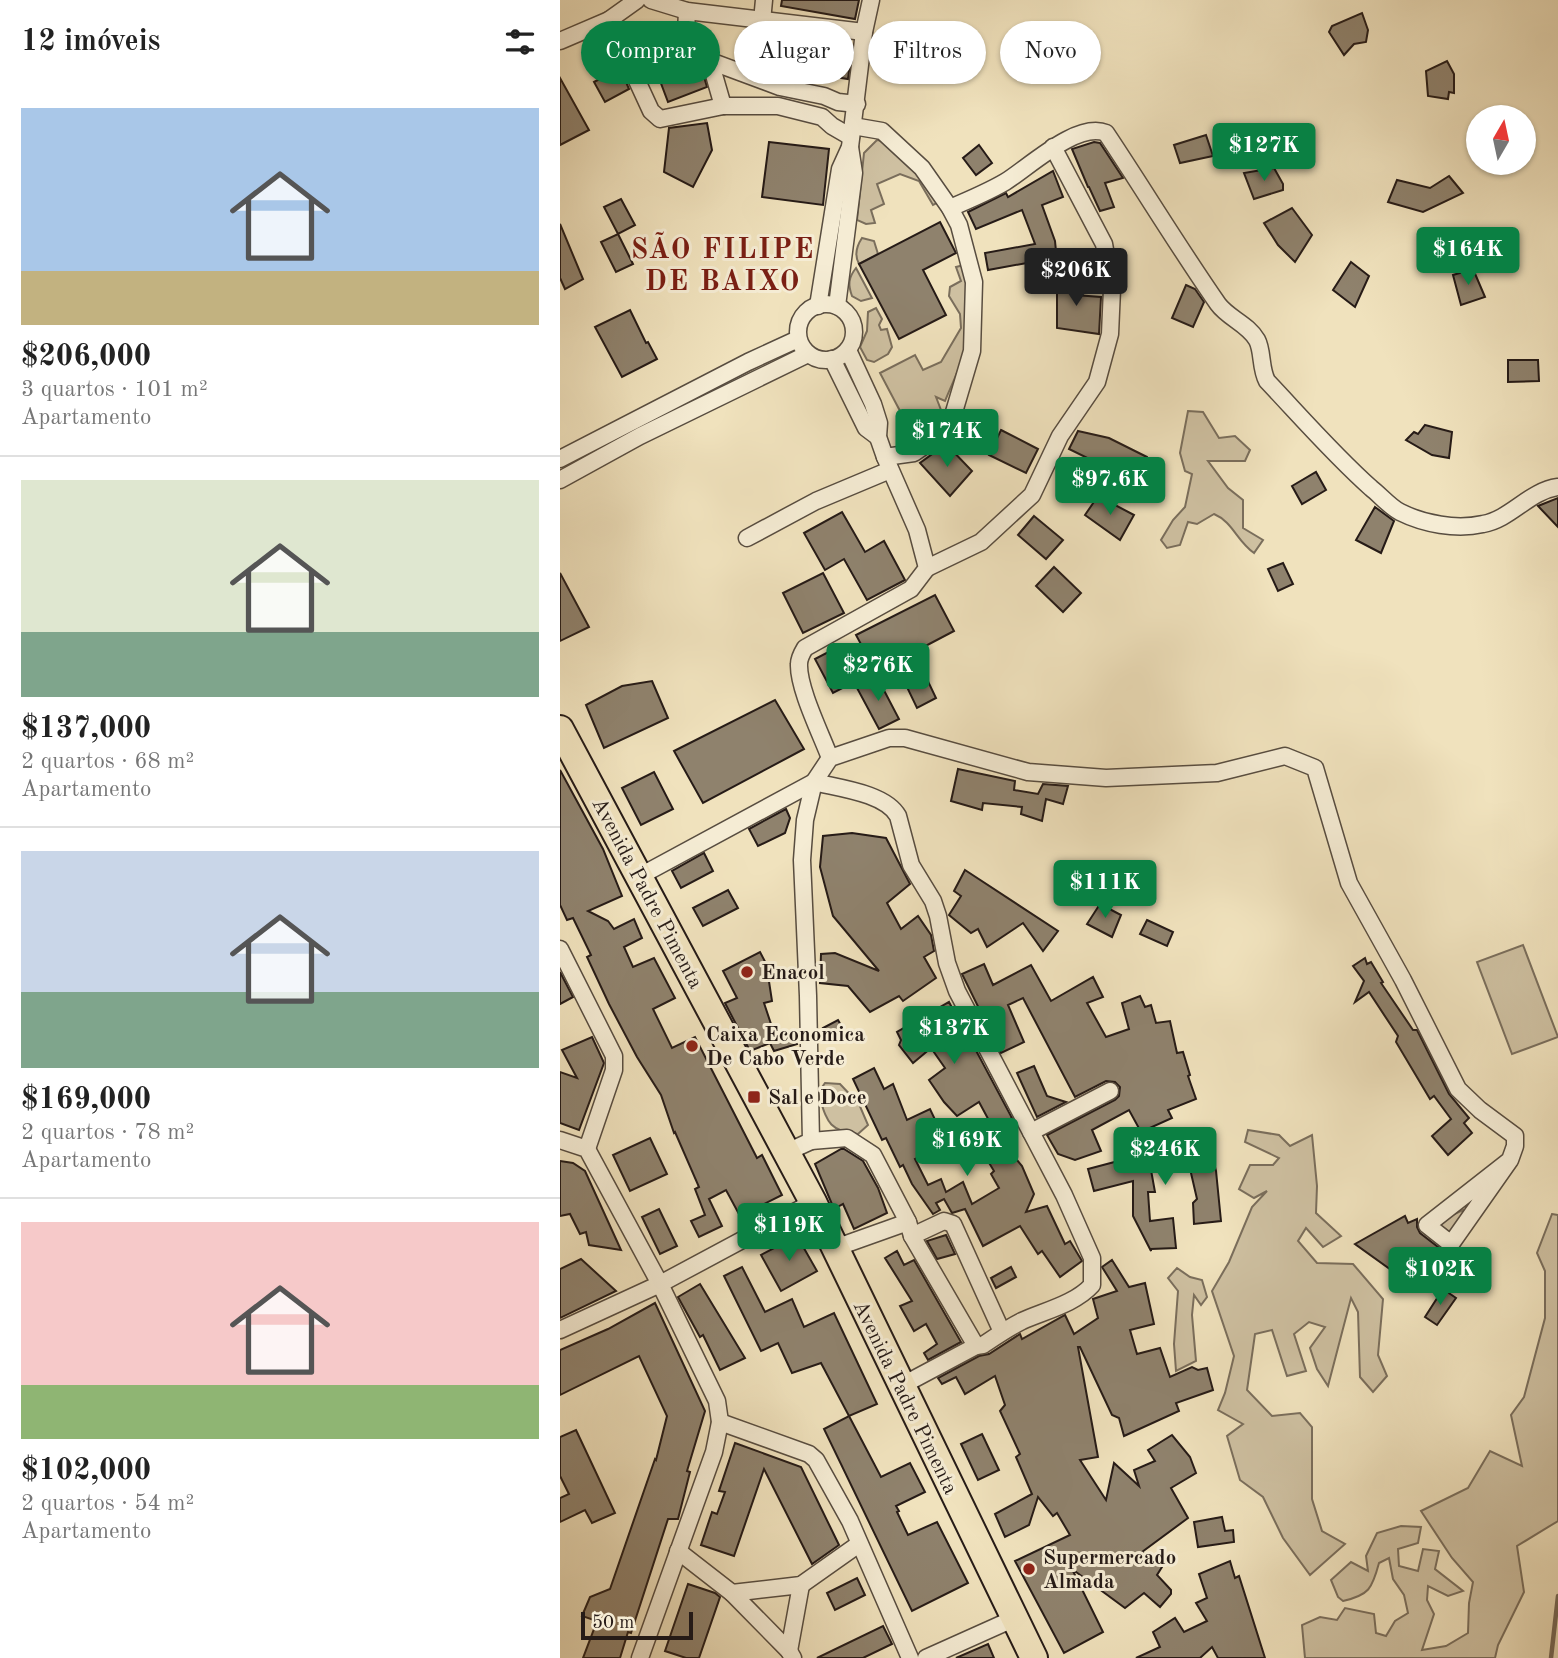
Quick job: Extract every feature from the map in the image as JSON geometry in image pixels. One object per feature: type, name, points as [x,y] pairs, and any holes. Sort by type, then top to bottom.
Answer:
[{"type":"main road","name":"Avenida Padre Pimenta","points":[[560,729],[813,1202],[1034,1658]]},
{"type":"street","points":[[560,41],[610,20],[637,0]]},
{"type":"street","points":[[651,0],[687,11],[761,21],[764,0]]},
{"type":"street","points":[[818,306],[840,169],[851,137],[857,104],[864,32],[871,0]]},
{"type":"street","points":[[687,11],[687,21]]},
{"type":"street","points":[[610,20],[651,111],[660,119],[723,106],[778,106],[822,117],[832,127],[851,137],[881,131],[922,169],[960,225],[974,282],[972,351],[949,429],[914,453],[887,464],[747,538]]},
{"type":"street","points":[[854,31],[864,32]]},
{"type":"street","points":[[720,65],[780,87],[824,96],[838,102],[857,104]]},
{"type":"street","points":[[716,84],[723,106]]},
{"type":"street","points":[[950,208],[1007,180],[1054,147],[1087,132],[1099,130],[1106,134],[1220,307],[1248,328],[1259,342],[1261,370],[1267,381],[1349,467],[1398,511],[1431,524],[1468,527],[1487,524],[1507,516],[1540,493],[1558,486]]},
{"type":"street","points":[[837,306],[854,173],[851,137]]},
{"type":"street","points":[[830,758],[801,681],[799,663],[805,648],[911,589],[927,568],[981,542],[1032,495],[1060,436],[1097,382],[1110,334],[1112,289],[1104,244],[1054,147]]},
{"type":"street","points":[[837,306],[853,324],[854,333],[848,350],[842,356],[832,359],[816,359],[808,354],[798,339],[799,322],[810,309],[837,306]]},
{"type":"street","points":[[560,459],[717,377],[798,339]]},
{"type":"street","points":[[848,350],[873,404],[879,423],[878,437],[887,464],[917,530],[927,568]]},
{"type":"street","points":[[560,480],[640,436],[808,354]]},
{"type":"street","points":[[832,359],[866,428],[878,437]]},
{"type":"street","points":[[811,1141],[802,860],[805,820],[814,782],[830,758],[888,738],[905,738],[1041,774],[1106,778],[1217,773],[1285,756],[1315,768],[1349,883],[1403,980],[1458,1088],[1480,1110],[1515,1136],[1510,1160],[1451,1244],[1427,1225],[1510,1160]]},
{"type":"street","points":[[640,876],[814,782],[882,799],[898,816],[911,865],[933,901],[947,963],[957,991],[1064,1195],[1092,1258],[1092,1285],[1086,1292],[1019,1322],[983,1345],[976,1346],[901,1386]]},
{"type":"street","points":[[560,949],[614,1056],[614,1070],[587,1149]]},
{"type":"street","points":[[1031,1132],[1110,1091]]},
{"type":"street","points":[[785,1153],[811,1141],[847,1138],[873,1155],[910,1229],[976,1346]]},
{"type":"street","points":[[560,1140],[587,1149],[660,1284],[717,1402],[720,1422],[714,1452],[639,1658]]},
{"type":"street","points":[[560,1330],[660,1284],[813,1202]]},
{"type":"street","points":[[835,1248],[944,1221],[953,1224],[1002,1332]]},
{"type":"street","points":[[720,1422],[808,1454],[816,1460],[850,1521],[910,1658]]},
{"type":"street","points":[[732,1593],[801,1585],[859,1544]]},
{"type":"street","points":[[678,1551],[732,1593],[791,1655]]},
{"type":"street","points":[[791,1655],[801,1585]]},
{"type":"street","points":[[926,1658],[1013,1619]]},
{"type":"shaded area","points":[[877,140],[885,142],[903,156],[939,202],[933,205],[919,181],[900,174],[877,184],[884,204],[871,210],[875,223],[866,224],[857,220],[864,153]]},
{"type":"shaded area","points":[[862,238],[874,241],[878,254],[859,264],[856,251]]},
{"type":"shaded area","points":[[964,265],[969,311],[968,338],[964,354],[945,401],[936,397],[941,410],[909,428],[880,373],[915,355],[923,370],[941,362],[961,328],[960,314],[949,296],[950,287],[961,281],[956,267]]},
{"type":"shaded area","points":[[856,268],[872,298],[861,301],[852,296],[851,275]]},
{"type":"shaded area","points":[[876,308],[882,319],[879,325],[881,330],[887,329],[892,347],[888,354],[874,362],[867,360],[860,347],[867,331],[868,312]]},
{"type":"shaded area","points":[[1188,411],[1203,412],[1219,438],[1235,436],[1250,450],[1245,461],[1208,461],[1228,488],[1243,500],[1243,528],[1263,540],[1254,553],[1226,522],[1214,514],[1197,524],[1188,522],[1180,545],[1167,548],[1161,540],[1185,507],[1192,474],[1185,471],[1180,453]]},
{"type":"shaded area","points":[[1523,945],[1558,1037],[1512,1054],[1477,962]]},
{"type":"shaded area","points":[[825,1083],[840,1084],[859,1104],[868,1125],[858,1134],[840,1130],[830,1122],[818,1093]]},
{"type":"shaded area","points":[[1248,1130],[1279,1135],[1290,1146],[1312,1135],[1317,1186],[1316,1213],[1341,1236],[1323,1247],[1306,1228],[1298,1241],[1317,1263],[1353,1264],[1383,1299],[1378,1355],[1387,1376],[1373,1392],[1360,1377],[1358,1312],[1351,1298],[1328,1386],[1317,1369],[1310,1348],[1325,1327],[1309,1322],[1294,1334],[1306,1371],[1287,1376],[1272,1330],[1255,1334],[1247,1390],[1272,1416],[1300,1413],[1312,1427],[1312,1499],[1322,1531],[1345,1544],[1310,1575],[1283,1538],[1263,1497],[1240,1480],[1227,1436],[1243,1424],[1218,1410],[1234,1356],[1212,1291],[1229,1262],[1252,1207],[1267,1191],[1254,1198],[1239,1189],[1250,1165],[1273,1165],[1279,1158],[1245,1142]]},
{"type":"shaded area","points":[[1463,1210],[1462,1220],[1452,1234],[1440,1225],[1448,1217]]},
{"type":"shaded area","points":[[1552,1214],[1558,1215],[1558,1521],[1517,1546],[1524,1592],[1498,1645],[1495,1658],[1305,1658],[1302,1625],[1320,1617],[1337,1620],[1345,1608],[1374,1614],[1376,1633],[1386,1636],[1395,1621],[1408,1613],[1404,1595],[1393,1579],[1389,1558],[1379,1563],[1368,1590],[1359,1596],[1343,1601],[1338,1597],[1331,1580],[1351,1562],[1368,1571],[1366,1556],[1377,1533],[1401,1526],[1421,1527],[1418,1543],[1398,1549],[1399,1566],[1418,1571],[1423,1549],[1439,1551],[1435,1569],[1463,1591],[1448,1596],[1428,1586],[1427,1600],[1434,1614],[1422,1650],[1446,1646],[1468,1633],[1473,1582],[1452,1558],[1421,1511],[1468,1488],[1490,1451],[1522,1466],[1511,1415],[1524,1397],[1545,1318],[1545,1271],[1537,1253]]},
{"type":"shaded area","points":[[1177,1268],[1190,1277],[1202,1280],[1207,1297],[1201,1305],[1194,1295],[1192,1315],[1196,1361],[1176,1371],[1174,1344],[1178,1291],[1168,1278]]},
{"type":"building","points":[[782,0],[859,0],[855,19],[781,6]]},
{"type":"building","points":[[1362,13],[1368,30],[1366,42],[1354,44],[1344,55],[1329,32],[1332,26]]},
{"type":"building","points":[[1447,61],[1454,74],[1454,93],[1449,92],[1448,99],[1428,96],[1426,71]]},
{"type":"building","points":[[560,78],[589,130],[560,145]]},
{"type":"building","points":[[595,84],[627,84],[629,89],[605,102]]},
{"type":"building","points":[[661,84],[706,84],[707,87],[668,102]]},
{"type":"building","points":[[707,123],[712,150],[693,187],[664,172],[669,128]]},
{"type":"building","points":[[1206,135],[1213,156],[1180,163],[1174,145]]},
{"type":"building","points":[[769,142],[829,149],[823,205],[762,197]]},
{"type":"building","points":[[1094,142],[1100,143],[1123,178],[1105,183],[1114,207],[1100,211],[1072,149]]},
{"type":"building","points":[[979,145],[992,163],[976,175],[963,158]]},
{"type":"building","points":[[1274,168],[1283,184],[1283,190],[1254,199],[1244,173]]},
{"type":"building","points":[[1053,171],[1063,197],[1042,205],[1055,241],[1058,272],[1040,276],[1038,261],[988,270],[985,253],[1035,244],[1022,210],[976,229],[968,212],[1006,193],[1008,197]]},
{"type":"building","points":[[1449,176],[1463,193],[1423,212],[1388,202],[1397,180],[1430,188]]},
{"type":"building","points":[[621,199],[635,225],[618,234],[604,207]]},
{"type":"building","points":[[1292,208],[1312,235],[1295,262],[1278,245],[1264,223]]},
{"type":"building","points":[[940,222],[956,253],[923,270],[946,315],[899,339],[859,264]]},
{"type":"building","points":[[560,224],[583,279],[565,289],[560,278]]},
{"type":"building","points":[[618,234],[633,264],[616,272],[601,242]]},
{"type":"building","points":[[1351,262],[1369,276],[1355,307],[1333,290]]},
{"type":"building","points":[[1473,269],[1485,297],[1461,305],[1453,275]]},
{"type":"building","points":[[1074,274],[1075,295],[1101,297],[1099,334],[1057,328],[1057,276]]},
{"type":"building","points":[[1186,285],[1195,289],[1204,302],[1193,327],[1172,318]]},
{"type":"building","points":[[630,310],[657,359],[622,377],[595,327]]},
{"type":"building","points":[[1508,360],[1538,360],[1539,381],[1508,382]]},
{"type":"building","points":[[1425,425],[1452,432],[1449,458],[1432,455],[1406,440],[1414,432],[1418,434]]},
{"type":"building","points":[[1001,430],[1038,449],[1026,473],[989,455]]},
{"type":"building","points":[[1078,431],[1109,438],[1147,457],[1152,484],[1146,494],[1106,467],[1069,449]]},
{"type":"building","points":[[946,444],[972,471],[950,496],[920,463]]},
{"type":"building","points":[[1316,472],[1326,490],[1302,504],[1292,486]]},
{"type":"building","points":[[1098,496],[1134,515],[1120,540],[1085,515]]},
{"type":"building","points":[[1558,498],[1558,527],[1538,506]]},
{"type":"building","points":[[1375,507],[1394,521],[1381,553],[1356,540]]},
{"type":"building","points":[[842,512],[865,552],[884,541],[905,580],[867,600],[844,559],[825,570],[804,533]]},
{"type":"building","points":[[1034,516],[1063,540],[1046,559],[1018,535]]},
{"type":"building","points":[[1283,563],[1293,584],[1278,591],[1268,569]]},
{"type":"building","points":[[1054,567],[1081,593],[1063,612],[1036,586]]},
{"type":"building","points":[[560,573],[589,627],[560,641]]},
{"type":"building","points":[[823,573],[844,613],[803,633],[783,593]]},
{"type":"building","points":[[935,595],[954,631],[914,652],[936,698],[917,708],[895,662],[876,672],[856,635]]},
{"type":"building","points":[[836,648],[854,682],[833,693],[815,659]]},
{"type":"building","points":[[877,677],[899,719],[879,729],[857,688]]},
{"type":"building","points":[[652,681],[668,718],[604,748],[586,705],[622,686]]},
{"type":"building","points":[[775,700],[804,749],[703,803],[674,751]]},
{"type":"building","points":[[958,769],[1015,781],[1014,790],[1038,794],[1043,784],[1068,786],[1063,804],[1046,799],[1042,821],[1021,814],[1022,807],[983,803],[982,810],[951,801]]},
{"type":"building","points":[[560,770],[603,849],[622,896],[588,911],[608,921],[614,929],[634,919],[642,938],[624,947],[633,967],[654,958],[675,998],[653,1009],[672,1048],[695,1037],[757,1158],[762,1155],[782,1195],[740,1216],[726,1190],[709,1199],[722,1226],[699,1237],[691,1221],[705,1215],[695,1189],[699,1187],[674,1133],[661,1095],[609,1004],[587,957],[591,955],[573,918],[567,920],[560,905]]},
{"type":"building","points":[[654,772],[673,809],[641,825],[622,788]]},
{"type":"building","points":[[786,809],[790,818],[785,833],[758,846],[749,829]]},
{"type":"building","points":[[852,833],[886,838],[910,884],[887,903],[901,929],[918,916],[931,935],[934,951],[924,957],[936,978],[903,1001],[899,996],[870,1012],[848,986],[820,983],[821,954],[835,953],[879,971],[833,916],[820,867],[823,836]]},
{"type":"building","points":[[704,853],[713,871],[681,888],[672,871]]},
{"type":"building","points":[[965,870],[1058,931],[1043,951],[1023,923],[987,947],[978,929],[971,933],[949,915],[961,896],[954,891]]},
{"type":"building","points":[[1113,874],[1141,876],[1130,895],[1110,888]]},
{"type":"building","name":"Enacol","points":[[728,890],[738,908],[703,926],[693,908]]},
{"type":"building","points":[[1100,904],[1121,915],[1112,937],[1087,924]]},
{"type":"building","points":[[1147,920],[1173,932],[1167,946],[1140,934]]},
{"type":"building","points":[[760,952],[771,973],[768,975],[772,1001],[764,1003],[775,1036],[794,1030],[797,1044],[774,1051],[770,1043],[750,1051],[725,1003],[737,998],[723,971]]},
{"type":"building","points":[[1365,958],[1367,964],[1371,962],[1383,982],[1381,983],[1413,1030],[1417,1030],[1449,1094],[1469,1118],[1464,1123],[1472,1133],[1448,1155],[1432,1136],[1451,1119],[1434,1096],[1430,1099],[1396,1042],[1398,1036],[1369,992],[1355,1002],[1364,981],[1353,966]]},
{"type":"building","points":[[984,964],[993,985],[1031,965],[1051,1001],[1093,977],[1103,997],[1087,1003],[1106,1037],[1129,1029],[1122,1003],[1140,996],[1145,1007],[1151,1005],[1156,1023],[1170,1021],[1177,1053],[1183,1052],[1196,1099],[1168,1110],[1172,1118],[1141,1132],[1129,1110],[1092,1130],[1101,1151],[1075,1160],[1058,1154],[1047,1135],[1115,1100],[1119,1096],[1120,1087],[1115,1082],[1106,1081],[1075,1097],[1023,998],[1008,1005],[1024,1042],[1001,1053],[962,974]]},
{"type":"building","points":[[560,972],[573,997],[560,1004]]},
{"type":"building","points":[[949,1002],[959,1021],[949,1026],[961,1048],[972,1043],[1012,1118],[993,1128],[979,1102],[957,1116],[944,1102],[929,1080],[945,1068],[931,1048],[913,1063],[899,1045],[901,1040],[897,1032]]},
{"type":"building","points":[[838,1020],[846,1034],[830,1042],[823,1028]]},
{"type":"building","points":[[592,1037],[604,1063],[579,1130],[560,1123],[560,1072],[577,1078],[562,1050]]},
{"type":"building","points":[[1034,1066],[1047,1096],[1066,1102],[1037,1117],[1017,1073]]},
{"type":"building","points":[[874,1068],[884,1089],[893,1084],[907,1120],[930,1109],[939,1128],[925,1135],[933,1151],[915,1159],[928,1185],[941,1179],[946,1192],[963,1182],[972,1204],[999,1188],[991,1174],[994,1171],[979,1146],[996,1135],[1022,1166],[1034,1194],[1026,1212],[1047,1206],[1065,1244],[1070,1241],[1082,1261],[1060,1277],[1042,1251],[1038,1254],[1020,1226],[983,1246],[965,1209],[952,1213],[944,1199],[936,1203],[940,1210],[933,1214],[912,1184],[903,1165],[900,1167],[886,1138],[882,1140],[853,1079]]},
{"type":"building","points":[[1209,1137],[1216,1171],[1221,1221],[1194,1224],[1193,1203],[1197,1199],[1188,1160],[1151,1170],[1155,1192],[1148,1192],[1150,1221],[1173,1218],[1176,1248],[1151,1251],[1133,1216],[1133,1181],[1094,1191],[1088,1169]]},
{"type":"building","points":[[650,1138],[667,1174],[630,1191],[613,1155]]},
{"type":"building","points":[[841,1149],[863,1161],[878,1188],[887,1213],[854,1229],[843,1204],[834,1209],[815,1164]]},
{"type":"building","points":[[560,1161],[573,1163],[585,1171],[621,1250],[589,1245],[586,1232],[580,1234],[570,1214],[560,1216]]},
{"type":"building","points":[[659,1209],[677,1246],[660,1254],[642,1217]]},
{"type":"building","points":[[1405,1216],[1408,1223],[1417,1219],[1420,1233],[1438,1247],[1412,1285],[1355,1244]]},
{"type":"building","points":[[946,1235],[955,1254],[937,1259],[927,1241]]},
{"type":"building","points":[[797,1236],[817,1271],[781,1291],[761,1255]]},
{"type":"building","points":[[897,1251],[904,1265],[914,1260],[961,1342],[928,1360],[924,1353],[937,1344],[926,1324],[914,1331],[900,1306],[912,1301],[885,1258]]},
{"type":"building","points":[[581,1259],[616,1291],[560,1318],[560,1269]]},
{"type":"building","points":[[1112,1260],[1129,1287],[1145,1283],[1154,1324],[1130,1330],[1137,1354],[1160,1348],[1170,1377],[1192,1367],[1198,1370],[1207,1368],[1213,1390],[1176,1403],[1179,1411],[1124,1436],[1119,1418],[1112,1415],[1078,1347],[1098,1457],[1080,1460],[1106,1500],[1114,1463],[1139,1486],[1134,1470],[1155,1461],[1148,1450],[1172,1435],[1190,1457],[1196,1473],[1171,1488],[1188,1518],[1142,1552],[1162,1567],[1157,1575],[1171,1590],[1171,1594],[1160,1607],[1144,1593],[1125,1608],[1072,1569],[1103,1632],[1064,1653],[1015,1561],[1070,1535],[1057,1513],[1053,1516],[1038,1497],[1029,1525],[1005,1537],[995,1514],[1032,1494],[1016,1457],[1020,1454],[1000,1411],[1005,1405],[995,1376],[965,1394],[956,1377],[942,1384],[938,1378],[979,1356],[989,1354],[1020,1334],[1022,1339],[1065,1315],[1074,1334],[1098,1318],[1093,1299],[1117,1291],[1102,1267]]},
{"type":"building","points":[[742,1267],[765,1312],[792,1299],[804,1327],[834,1313],[877,1404],[849,1416],[821,1363],[792,1373],[778,1343],[761,1351],[724,1276]]},
{"type":"building","points":[[1011,1267],[1016,1277],[996,1288],[991,1278]]},
{"type":"building","points":[[700,1284],[745,1358],[720,1370],[703,1335],[700,1337],[678,1297]]},
{"type":"building","points":[[1443,1289],[1456,1298],[1437,1325],[1425,1317]]},
{"type":"building","points":[[655,1303],[705,1411],[687,1471],[690,1472],[678,1519],[668,1519],[631,1633],[628,1632],[620,1658],[583,1658],[597,1621],[582,1616],[590,1597],[610,1589],[656,1460],[667,1416],[639,1356],[560,1395],[560,1350],[608,1329]]},
{"type":"building","points":[[849,1416],[881,1477],[910,1463],[925,1492],[896,1506],[908,1535],[937,1522],[968,1583],[912,1611],[824,1429]]},
{"type":"building","points":[[576,1430],[615,1513],[592,1523],[585,1510],[560,1522],[560,1498],[569,1494],[560,1476],[560,1437]]},
{"type":"building","points":[[982,1434],[999,1470],[978,1480],[961,1444]]},
{"type":"building","points":[[735,1443],[801,1467],[839,1545],[812,1564],[764,1469],[734,1556],[701,1545],[712,1512],[717,1514],[725,1492],[719,1491]]},
{"type":"building","points":[[1222,1517],[1225,1531],[1233,1530],[1234,1542],[1198,1547],[1194,1522]]},
{"type":"building","points":[[1230,1561],[1235,1578],[1239,1576],[1265,1658],[1218,1658],[1212,1647],[1200,1658],[1136,1658],[1160,1647],[1153,1632],[1175,1618],[1184,1632],[1207,1621],[1196,1603],[1207,1598],[1199,1574]]},
{"type":"building","points":[[857,1578],[865,1595],[835,1610],[827,1593]]},
{"type":"building","points":[[688,1584],[720,1597],[699,1658],[686,1658],[665,1651]]},
{"type":"building","points":[[883,1626],[892,1644],[863,1658],[817,1658]]},
{"type":"building","points":[[988,1644],[994,1658],[956,1658]]},
{"type":"waterway","points":[[1551,1658],[1558,1596]]},
{"type":"place","name":"Enacol","points":[[747,972]]},
{"type":"place","name":"Caixa Economica De Cabo Verde","points":[[692,1046]]},
{"type":"place","name":"Sal e Doce","points":[[754,1097]]},
{"type":"place","name":"Supermercado Almada","points":[[1029,1569]]},
{"type":"district","name":"SÃO FILIPE DE BAIXO","points":[[723,264]]}]
